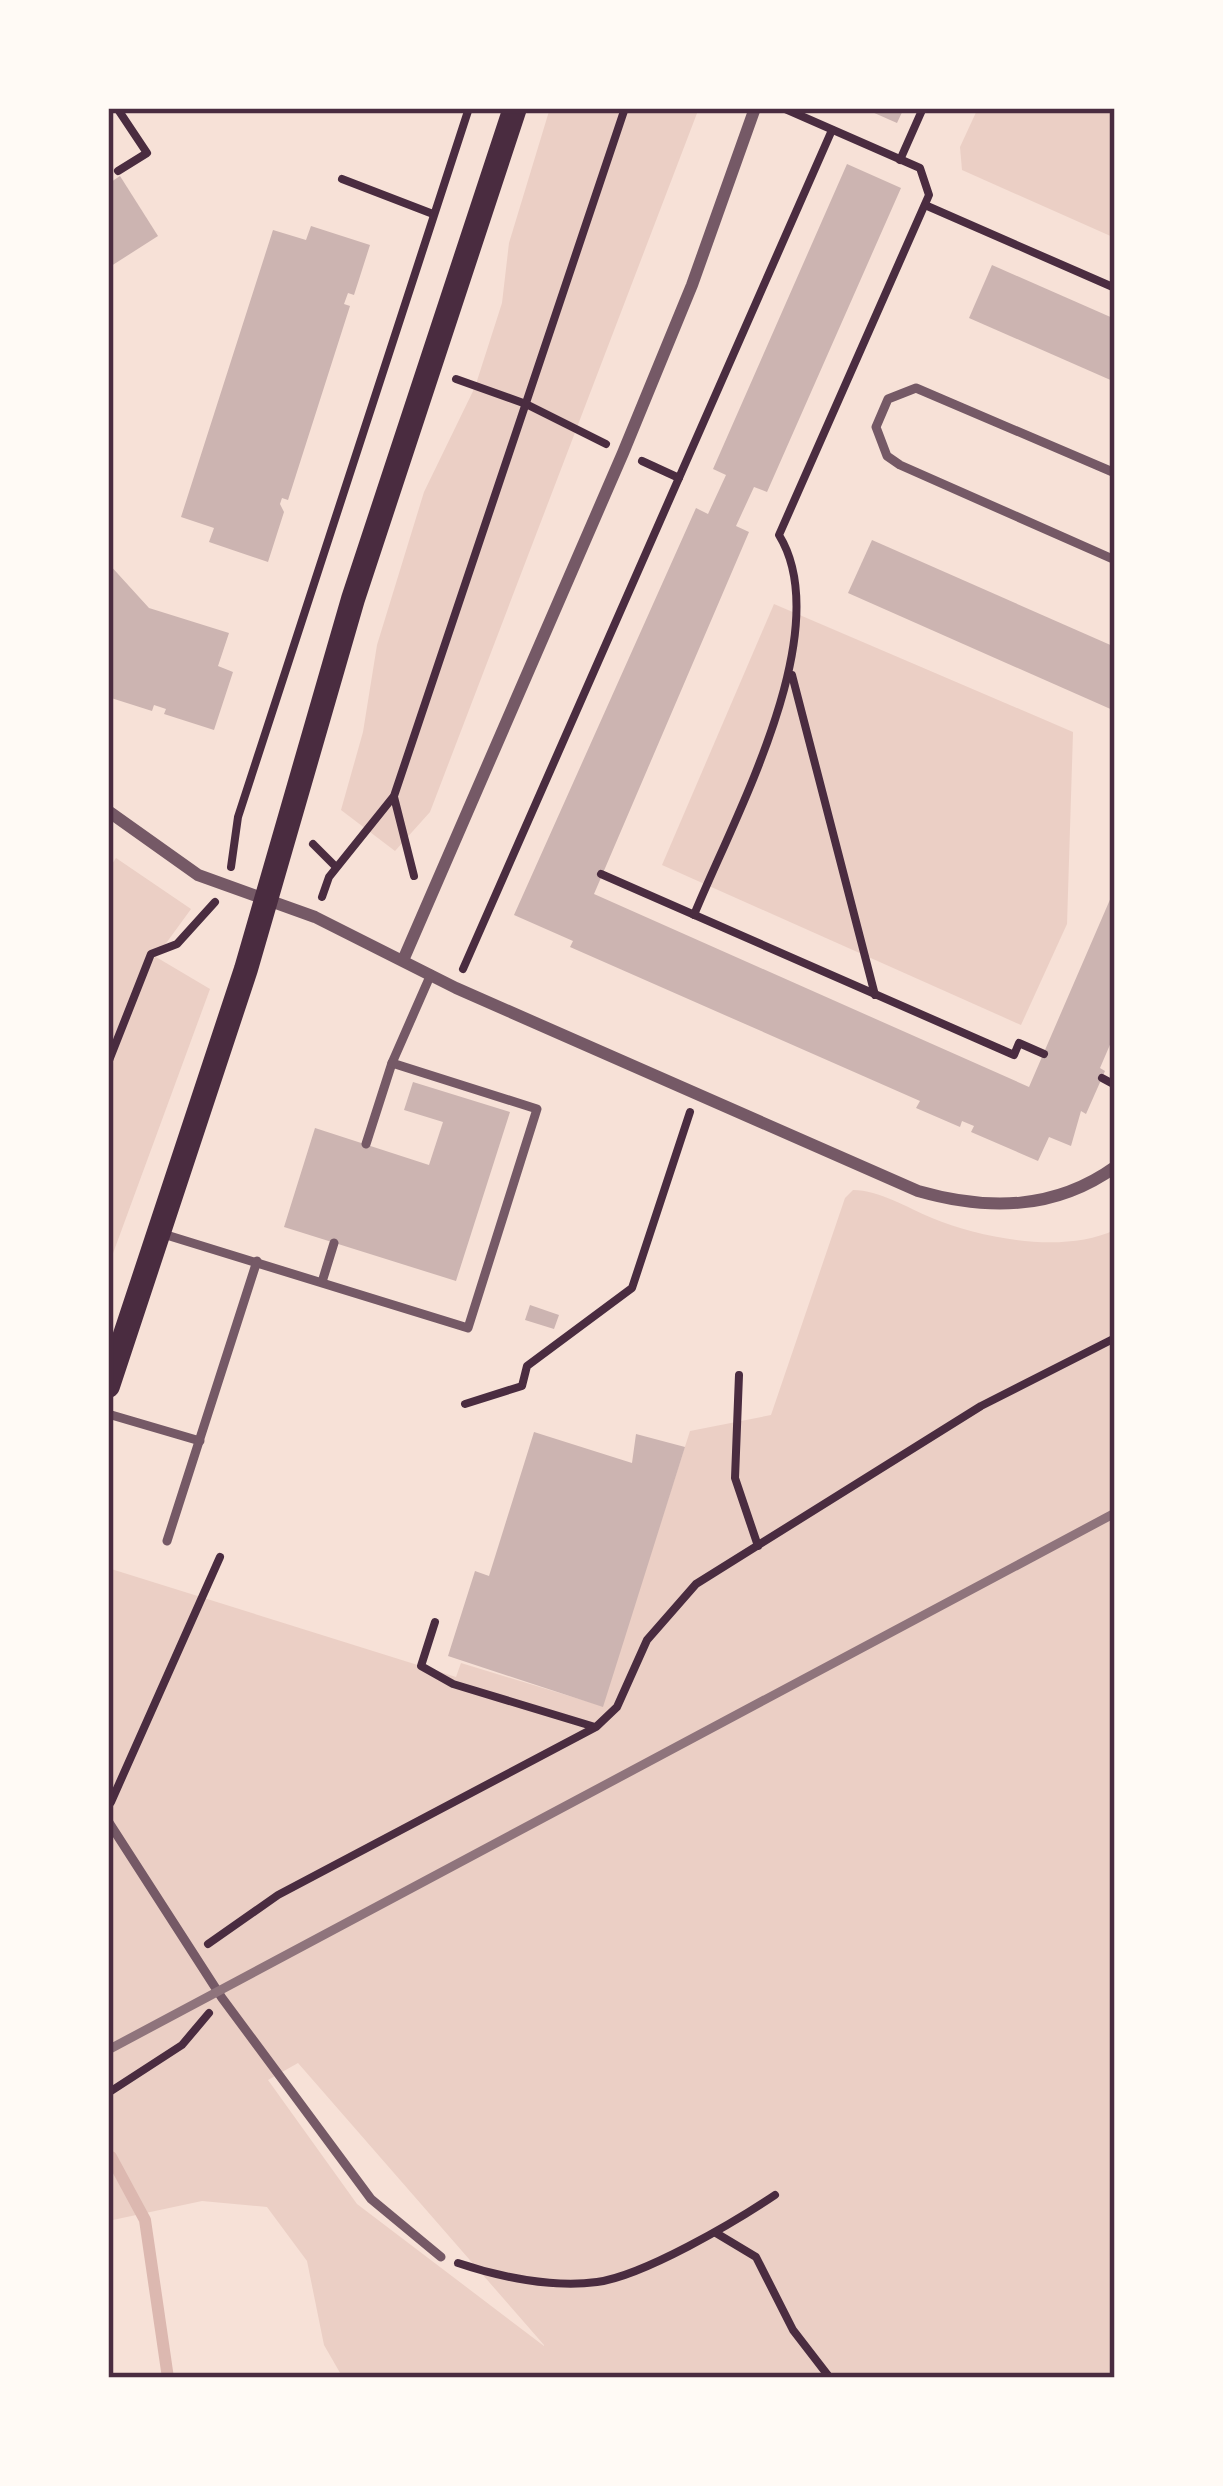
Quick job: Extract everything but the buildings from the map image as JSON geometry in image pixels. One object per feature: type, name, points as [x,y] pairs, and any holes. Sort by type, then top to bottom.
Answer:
[{"type":"main road","points":[[108,1386],[266,901],[353,599],[515,108]]},
{"type":"street","points":[[404,958],[623,453],[692,284],[755,108]]},
{"type":"street","points":[[108,812],[198,875],[404,958],[698,1094],[945,1199],[1029,1203],[1084,1186],[1115,1167]]},
{"type":"lane","points":[[1115,472],[932,392],[901,392],[879,412],[878,442],[899,465],[1115,560]]},
{"type":"lane","points":[[366,1144],[392,1063],[431,974]]},
{"type":"lane","points":[[160,1233],[468,1328],[537,1109],[392,1063]]},
{"type":"lane","points":[[322,1282],[334,1243]]},
{"type":"lane","points":[[167,1541],[257,1262]]},
{"type":"lane","points":[[108,1414],[200,1441]]},
{"type":"lane","points":[[108,1821],[222,1998],[371,2199],[441,2258]]},
{"type":"path","points":[[117,108],[147,153],[118,171]]},
{"type":"path","points":[[237,848],[238,817],[469,108]]},
{"type":"path","points":[[329,877],[394,796],[625,108]]},
{"type":"path","points":[[783,108],[926,176],[926,205],[779,535],[798,578],[792,674],[875,994]]},
{"type":"path","points":[[816,123],[821,108]]},
{"type":"path","points":[[900,160],[923,108]]},
{"type":"path","points":[[463,967],[832,130]]},
{"type":"path","points":[[342,179],[434,214]]},
{"type":"path","points":[[926,205],[1115,288]]},
{"type":"path","points":[[428,369],[526,404],[679,478]]},
{"type":"path","points":[[694,915],[792,674]]},
{"type":"path","points":[[394,796],[417,890],[430,906]]},
{"type":"path","points":[[602,874],[1014,1055],[1019,1042],[1043,1054]]},
{"type":"path","points":[[108,1063],[151,954],[177,944],[196,919],[208,914]]},
{"type":"path","points":[[1102,1078],[1115,1085]]},
{"type":"path","points":[[465,1404],[522,1385],[527,1366],[632,1288],[698,1094]]},
{"type":"path","points":[[194,1955],[278,1895],[596,1727],[617,1707],[647,1640],[696,1585],[981,1406],[1115,1338]]},
{"type":"path","points":[[740,1375],[735,1478],[758,1546]]},
{"type":"path","points":[[108,1809],[220,1557]]},
{"type":"path","points":[[435,1622],[421,1666],[453,1684],[596,1727]]},
{"type":"path","points":[[108,2093],[182,2045],[222,1998]]},
{"type":"path","points":[[441,2258],[497,2276],[598,2282],[716,2233],[775,2195]]},
{"type":"path","points":[[716,2233],[756,2258],[793,2330],[830,2378]]},
{"type":"shaded area","points":[[550,108],[699,108],[430,812],[395,851],[341,810],[363,732],[377,645],[424,492],[475,387],[502,303],[509,243]]},
{"type":"shaded area","points":[[978,108],[1115,108],[1115,238],[962,170],[960,147]]},
{"type":"shaded area","points":[[774,604],[1073,732],[1067,924],[1021,1025],[662,865]]},
{"type":"shaded area","points":[[116,858],[191,909],[156,957],[210,989],[108,1267],[108,870]]},
{"type":"shaded area","points":[[853,1190],[873,1193],[953,1226],[1024,1241],[1072,1241],[1115,1230],[1115,2378],[343,2378],[324,2345],[307,2261],[267,2207],[202,2201],[108,2221],[108,1568],[456,1677],[461,1663],[602,1706],[690,1431],[771,1415],[845,1198]],"holes":[[[298,2063],[544,2346],[357,2204],[268,2080]]]},
{"type":"waterway","points":[[111,2157],[145,2220],[168,2378]]},
{"type":"railway","points":[[108,2050],[1115,1513]]}]
